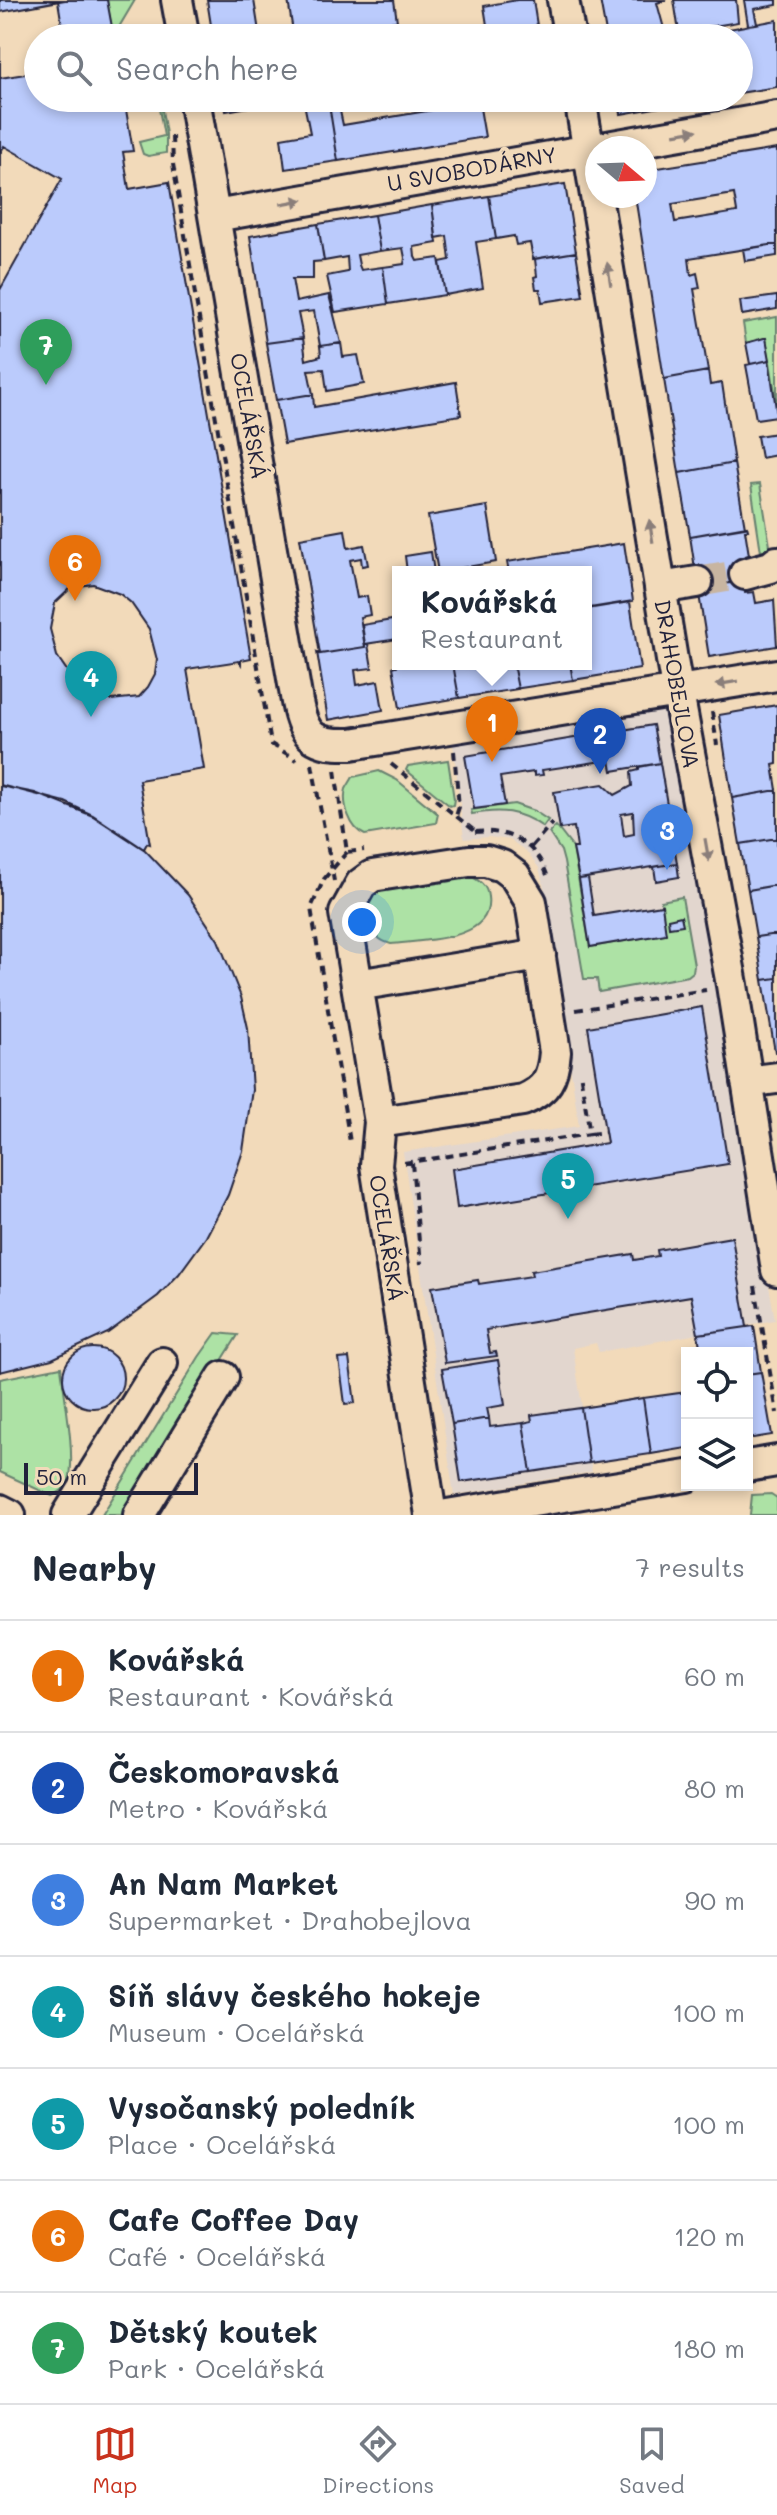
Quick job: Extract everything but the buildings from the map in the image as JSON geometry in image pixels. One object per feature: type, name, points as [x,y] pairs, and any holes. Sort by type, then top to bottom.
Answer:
[{"type":"street","points":[[177,0],[181,24]]},
{"type":"street","points":[[563,0],[567,24]]},
{"type":"street","name":"OCELÁŘSKÁ","points":[[196,112],[297,702],[307,733],[323,743],[351,744],[451,728]]},
{"type":"street","name":"DRAHOBEJLOVA","points":[[582,112],[587,136]]},
{"type":"street","name":"U SVOBODÁRNY","points":[[657,137],[777,117]]},
{"type":"street","name":"U SVOBODÁRNY","points":[[215,216],[585,150]]},
{"type":"street","name":"DRAHOBEJLOVA","points":[[599,208],[677,691],[732,985],[777,1270]]},
{"type":"street","points":[[745,574],[771,567],[777,562]]},
{"type":"street","points":[[660,588],[697,582]]},
{"type":"street","points":[[451,728],[777,675]]},
{"type":"street","name":"OCELÁŘSKÁ","points":[[431,1515],[376,1165],[380,1122],[345,913],[361,884],[372,876],[486,861],[502,866],[524,887],[531,902],[540,955]]},
{"type":"street","points":[[357,985],[540,955],[555,1052],[553,1071],[546,1086],[523,1100],[380,1122]]},
{"type":"street","points":[[747,1082],[777,1078]]},
{"type":"street","points":[[68,1515],[162,1363]]},
{"type":"street","points":[[139,1515],[223,1377]]},
{"type":"street","points":[[753,1465],[777,1461]]},
{"type":"street","points":[[447,1515],[598,1503],[681,1478]]},
{"type":"street","points":[[0,1510],[10,1515]]},
{"type":"path","points":[[172,129],[173,164],[258,657]]},
{"type":"path","points":[[451,728],[459,807],[456,816]]},
{"type":"path","points":[[390,764],[476,832]]},
{"type":"path","points":[[312,765],[331,872]]},
{"type":"path","points":[[342,769],[335,770],[347,852],[370,849]]},
{"type":"path","points":[[531,847],[552,823]]},
{"type":"path","points":[[461,835],[502,833],[531,847],[548,879]]},
{"type":"path","points":[[570,1011],[732,985]]},
{"type":"path","points":[[578,1057],[590,1134]]},
{"type":"path","points":[[397,1163],[605,1132]]},
{"type":"path","points":[[412,1163],[421,1269]]},
{"type":"shaded area","points":[[668,705],[775,1320],[599,1352],[596,1343],[573,1348],[592,1472],[454,1495],[403,1152],[579,1126],[545,891],[539,868],[526,851],[510,840],[489,837],[464,839],[453,743]]},
{"type":"green space","points":[[107,0],[135,0],[121,24],[111,24]]},
{"type":"green space","points":[[160,112],[162,112],[166,134],[166,153],[143,154],[139,142],[164,136]]},
{"type":"green space","points":[[777,317],[777,405],[766,338],[746,343],[743,323]]},
{"type":"green space","points":[[760,484],[770,546],[761,552],[751,485]]},
{"type":"green space","points":[[448,760],[454,799],[450,806],[406,770],[408,766]]},
{"type":"green space","points":[[379,771],[397,780],[438,814],[436,823],[365,835],[360,832],[348,815],[346,789],[353,777]]},
{"type":"green space","points":[[514,804],[548,820],[543,827],[517,814],[500,811],[472,814],[471,810]]},
{"type":"green space","points":[[556,826],[573,848],[590,947],[665,934],[661,901],[682,897],[693,972],[688,976],[599,992],[597,979],[584,979],[564,862],[549,833]]},
{"type":"green space","points":[[468,875],[482,883],[488,897],[487,912],[480,923],[468,931],[436,939],[391,944],[372,930],[368,909],[373,893],[384,888]]},
{"type":"green space","points":[[216,1333],[238,1335],[125,1515],[102,1515],[199,1357]]},
{"type":"green space","points":[[61,1367],[71,1469],[66,1486],[52,1496],[0,1472],[0,1379]]},
{"type":"green space","points":[[771,1494],[777,1498],[777,1515],[750,1515],[752,1495]]},
{"type":"tunnel","points":[[697,582],[745,574]]},
{"type":"place","name":"Dětský koutek","points":[[46,385]]},
{"type":"place","name":"Cafe Coffee Day","points":[[75,601]]},
{"type":"place","name":"Síň slávy českého hokeje","points":[[91,717]]},
{"type":"place","name":"Kovářská","points":[[492,762]]},
{"type":"place","name":"Českomoravská","points":[[600,774]]},
{"type":"place","name":"An Nam Market","points":[[667,870]]},
{"type":"place","name":"Vysočanský poledník","points":[[568,1219]]}]
